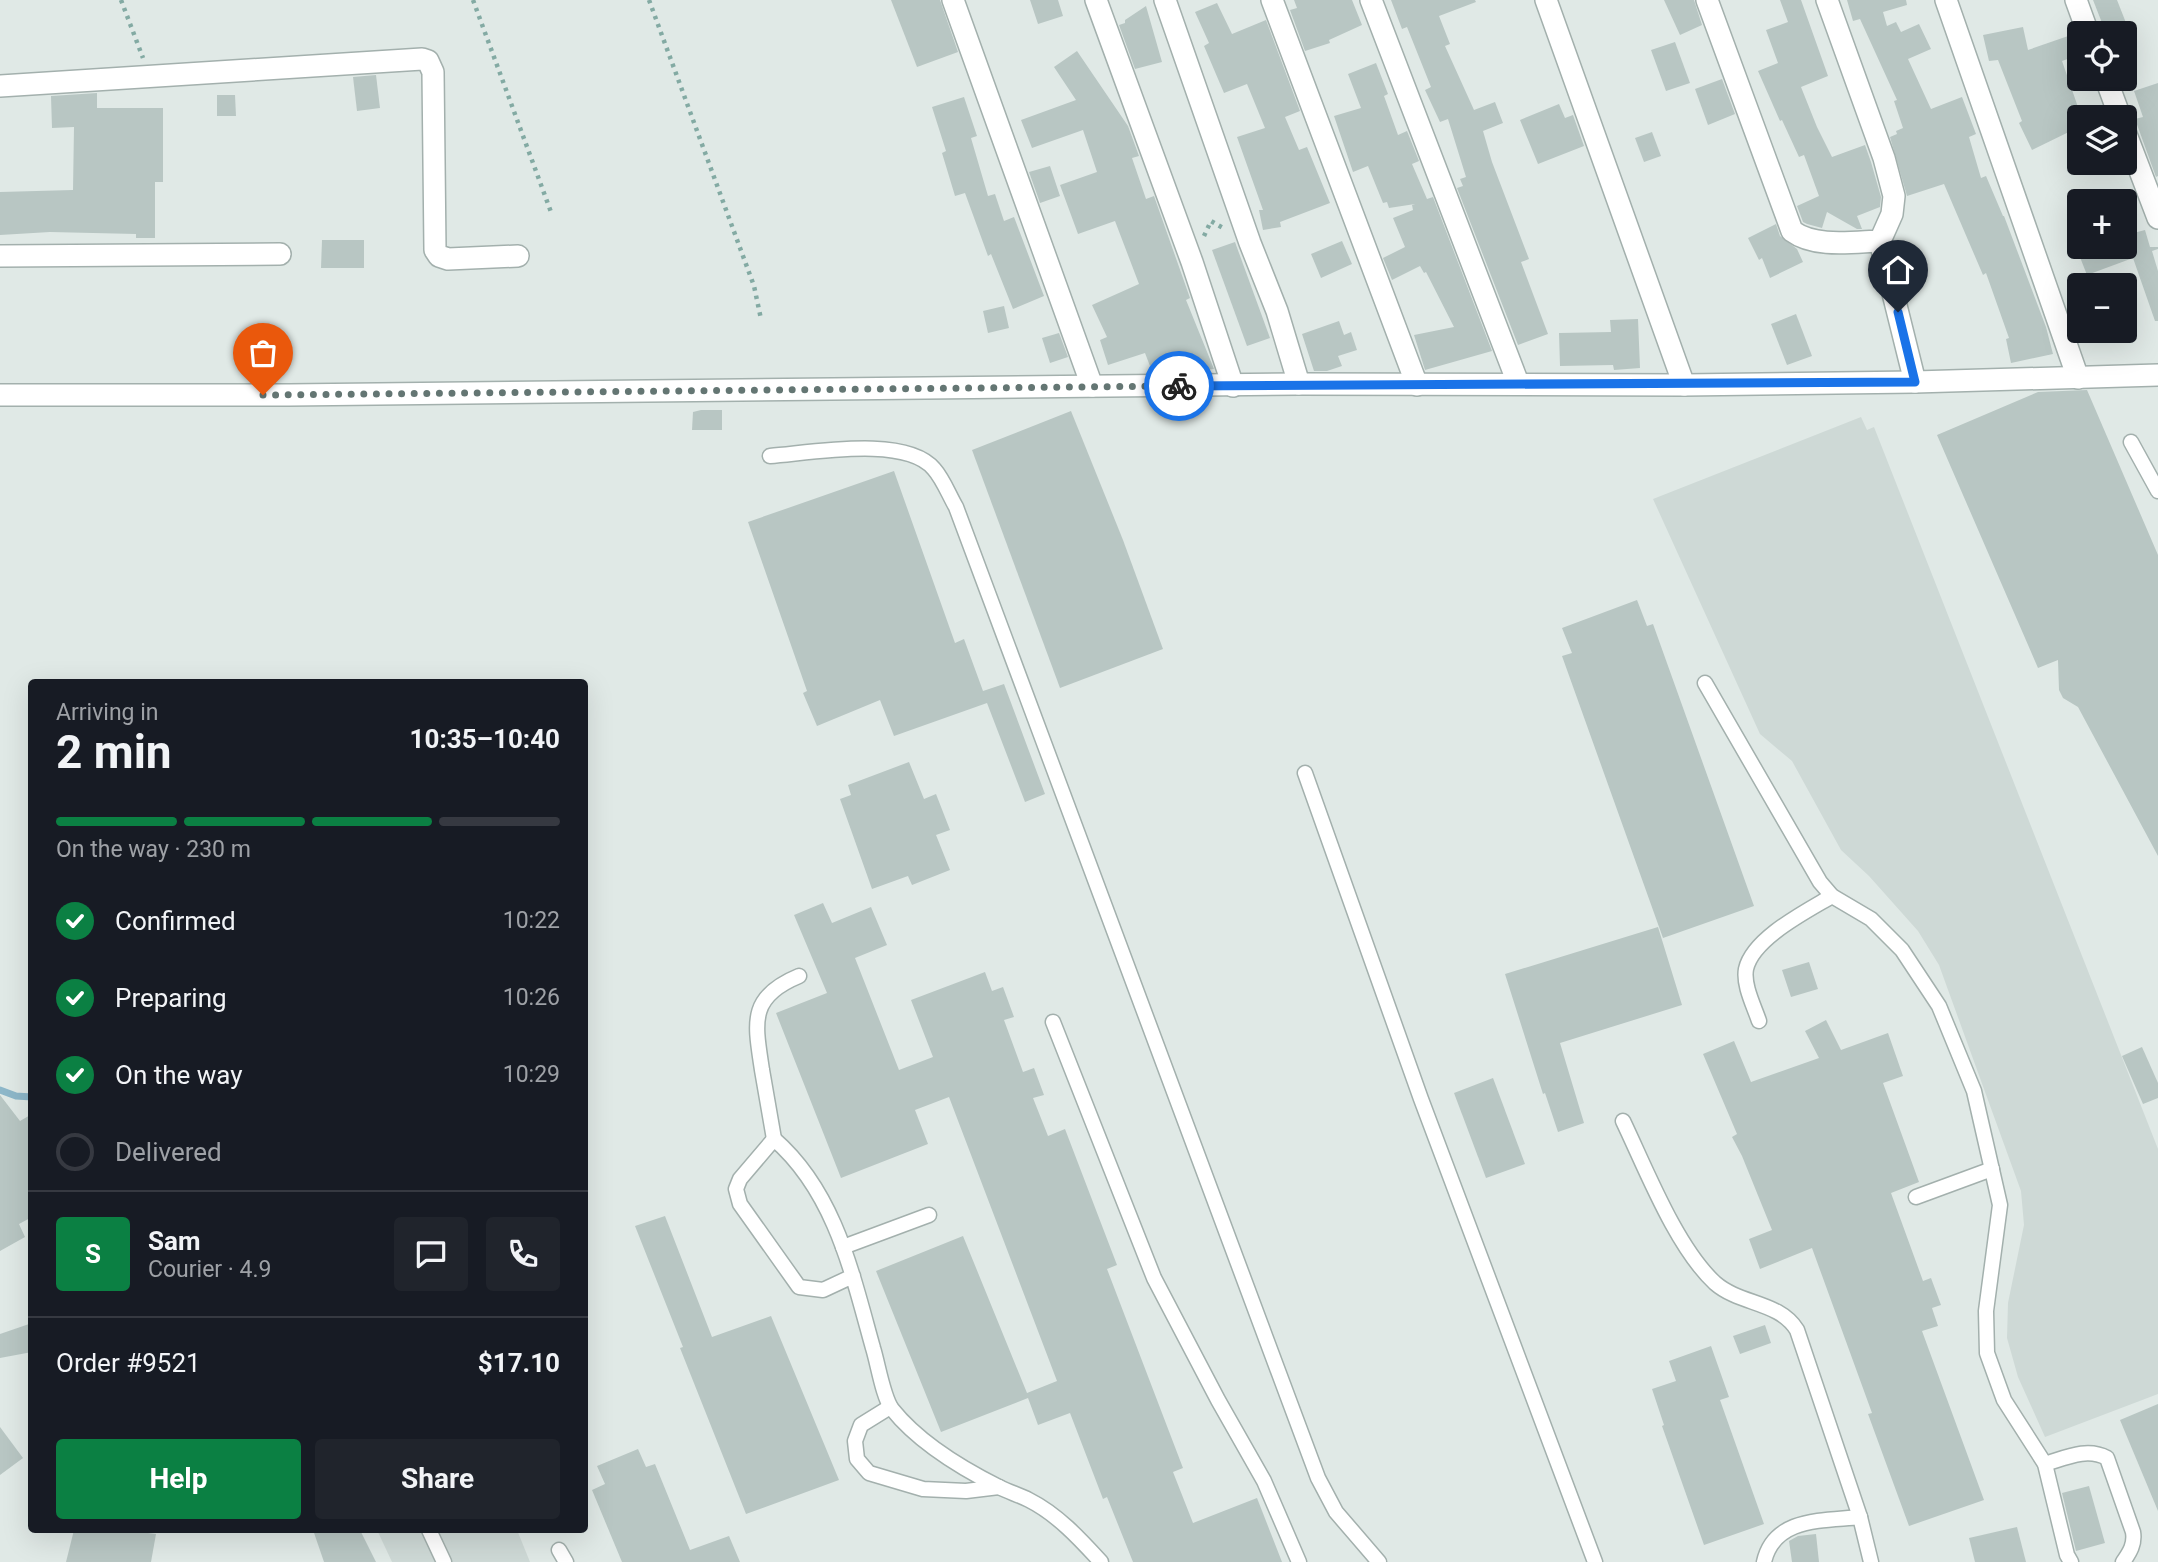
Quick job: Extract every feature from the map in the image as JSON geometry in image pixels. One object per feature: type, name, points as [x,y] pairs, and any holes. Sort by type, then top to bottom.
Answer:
[{"type":"street","points":[[953,0],[1093,386]]},
{"type":"street","points":[[1096,0],[1192,262],[1233,386]]},
{"type":"street","points":[[1165,0],[1250,243],[1277,311],[1299,384]]},
{"type":"street","points":[[1272,0],[1417,385]]},
{"type":"street","points":[[1371,0],[1518,383]]},
{"type":"street","points":[[1546,0],[1684,385]]},
{"type":"street","points":[[1707,0],[1792,231],[1803,239],[1819,241],[1880,241]]},
{"type":"street","points":[[1827,0],[1884,158],[1894,196],[1892,214],[1880,241],[1915,382]]},
{"type":"street","points":[[1946,0],[2078,378]]},
{"type":"street","points":[[2076,0],[2084,21]]},
{"type":"street","points":[[0,86],[422,59],[428,61],[433,72],[435,250],[439,256],[448,259],[518,256]]},
{"type":"street","points":[[2137,163],[2158,218]]},
{"type":"street","points":[[0,256],[280,254]]},
{"type":"street","points":[[0,395],[289,395],[1299,384],[1684,385],[2158,375]]},
{"type":"lane","points":[[2131,442],[2158,491]]},
{"type":"lane","points":[[770,456],[872,448],[911,452],[934,468],[950,497],[1318,1478],[1336,1512],[1379,1562]]},
{"type":"lane","points":[[1705,683],[1811,870],[1832,896],[1871,919],[1902,950],[1939,1006],[1974,1091],[2000,1205],[1986,1311],[1987,1353],[2004,1400],[2045,1464],[2071,1562]]},
{"type":"lane","points":[[1306,773],[1420,1099],[1595,1562]]},
{"type":"lane","points":[[1759,1021],[1745,970],[1751,956],[1785,925],[1832,896]]},
{"type":"lane","points":[[799,976],[770,993],[762,1003],[755,1028],[774,1139],[797,1161],[821,1195],[853,1276],[890,1407],[931,1447],[999,1487],[1030,1500],[1078,1536],[1101,1562]]},
{"type":"lane","points":[[1053,1022],[1154,1278],[1264,1481],[1299,1562]]},
{"type":"lane","points":[[1623,1121],[1663,1207],[1692,1254],[1716,1283],[1740,1298],[1780,1312],[1797,1330],[1860,1517],[1871,1562]]},
{"type":"lane","points":[[774,1139],[740,1179],[736,1189],[740,1204],[799,1287],[822,1290],[853,1276]]},
{"type":"lane","points":[[1916,1197],[1992,1169]]},
{"type":"lane","points":[[843,1247],[929,1215]]},
{"type":"lane","points":[[890,1407],[861,1424],[855,1441],[857,1459],[869,1473],[923,1489],[966,1491],[999,1487]]},
{"type":"lane","points":[[2045,1464],[2086,1453],[2107,1458],[2133,1532],[2132,1547],[2123,1562]]},
{"type":"lane","points":[[1764,1562],[1771,1545],[1786,1529],[1799,1524],[1860,1517]]},
{"type":"lane","points":[[430,1533],[444,1562]]},
{"type":"path","points":[[121,0],[150,77]]},
{"type":"path","points":[[473,0],[551,212]]},
{"type":"path","points":[[649,0],[754,286],[761,319]]},
{"type":"path","points":[[1192,262],[1211,221],[1250,243]]},
{"type":"shaded area","points":[[1861,417],[1867,430],[1874,427],[2158,1149],[2158,1394],[2045,1437],[2018,1377],[2007,1338],[2008,1303],[2024,1225],[2021,1191],[1939,965],[1918,931],[1869,876],[1841,850],[1792,761],[1760,734],[1653,499]]},
{"type":"shaded area","points":[[378,1533],[518,1533],[530,1562],[392,1562]]},
{"type":"building","points":[[891,0],[940,0],[958,52],[917,67]]},
{"type":"building","points":[[1030,0],[1058,0],[1063,16],[1038,24]]},
{"type":"building","points":[[1294,0],[1352,0],[1362,25],[1329,40],[1330,43],[1305,51],[1290,10],[1297,8]]},
{"type":"building","points":[[1391,0],[1476,2],[1439,16],[1450,44],[1445,46],[1474,110],[1495,102],[1503,123],[1483,131],[1529,259],[1521,262],[1548,334],[1518,345],[1457,188],[1463,186],[1460,179],[1466,177],[1448,119],[1440,122],[1425,90],[1431,87],[1407,27],[1402,29]]},
{"type":"building","points":[[1664,0],[1694,0],[1702,25],[1680,35]]},
{"type":"building","points":[[1780,0],[1801,0],[1828,76],[1801,87],[1832,157],[1865,145],[1881,197],[1880,207],[1857,216],[1862,229],[1857,229],[1827,212],[1822,228],[1807,224],[1803,222],[1797,206],[1819,196],[1804,155],[1799,157],[1758,71],[1778,63],[1766,30],[1788,22]]},
{"type":"building","points":[[1847,0],[1906,0],[1907,5],[1883,12],[1887,26],[1896,22],[1901,32],[1919,24],[1931,49],[1908,59],[1931,109],[1962,97],[1976,134],[1969,137],[1981,178],[1986,176],[2004,216],[2046,327],[2053,354],[2011,363],[2006,339],[2009,338],[1986,273],[1983,275],[1944,184],[1907,196],[1890,137],[1903,128],[1894,101],[1897,100],[1860,19],[1853,21]]},
{"type":"building","points":[[2093,0],[2117,0],[2125,21],[2101,21]]},
{"type":"building","points":[[1217,3],[1232,34],[1266,20],[1300,111],[1285,117],[1299,150],[1307,147],[1330,203],[1280,222],[1281,227],[1263,230],[1259,210],[1263,210],[1237,137],[1265,128],[1247,84],[1224,93],[1204,46],[1209,43],[1195,12]]},
{"type":"building","points":[[1146,6],[1162,62],[1135,69],[1119,25]]},
{"type":"building","points":[[2023,27],[2028,50],[2067,36],[2067,59],[2062,61],[2067,75],[2067,91],[2072,91],[2077,105],[2067,105],[2067,133],[2032,150],[2019,123],[2022,121],[1998,60],[1989,61],[1983,35]]},
{"type":"building","points":[[1675,42],[1690,83],[1666,91],[1651,50]]},
{"type":"building","points":[[1077,51],[1128,126],[1139,156],[1132,158],[1146,199],[1154,196],[1190,298],[1186,300],[1214,369],[1186,372],[1181,354],[1150,366],[1145,353],[1108,365],[1100,340],[1107,337],[1092,305],[1139,284],[1115,221],[1078,234],[1060,185],[1097,172],[1083,130],[1032,148],[1021,120],[1076,100],[1054,67]]},
{"type":"building","points":[[1376,63],[1388,94],[1384,96],[1398,135],[1407,131],[1419,161],[1412,164],[1427,199],[1433,197],[1492,351],[1425,370],[1414,335],[1454,327],[1426,272],[1424,273],[1420,266],[1392,280],[1383,258],[1405,247],[1393,218],[1413,210],[1412,205],[1415,204],[1389,208],[1387,202],[1383,203],[1368,166],[1353,172],[1334,116],[1361,108],[1348,74]]},
{"type":"building","points":[[376,75],[380,108],[357,111],[353,77]]},
{"type":"building","points":[[1722,79],[1735,114],[1708,125],[1695,89]]},
{"type":"building","points":[[2158,83],[2156,177],[2137,125],[2137,118],[2143,117],[2134,91]]},
{"type":"building","points":[[97,93],[97,108],[163,108],[163,182],[155,182],[155,238],[136,238],[136,234],[50,232],[0,235],[0,192],[73,190],[74,127],[52,128],[51,96]]},
{"type":"building","points":[[217,95],[235,95],[236,116],[217,116]]},
{"type":"building","points":[[964,97],[977,136],[971,138],[988,196],[995,194],[1004,221],[1014,217],[1044,296],[1013,309],[991,254],[988,256],[965,193],[955,196],[942,153],[946,151],[932,107]]},
{"type":"building","points":[[1559,104],[1565,118],[1573,115],[1584,146],[1538,164],[1520,120]]},
{"type":"building","points":[[1652,132],[1661,156],[1644,162],[1635,138]]},
{"type":"building","points":[[1050,166],[1060,196],[1040,203],[1029,172]]},
{"type":"building","points":[[1776,224],[1780,236],[1797,249],[1803,262],[1770,278],[1762,258],[1759,260],[1748,238]]},
{"type":"building","points":[[2145,230],[2150,247],[2158,247],[2152,251],[2158,271],[2158,321],[2155,321],[2133,259],[2137,259],[2137,232]]},
{"type":"building","points":[[322,240],[364,240],[364,268],[321,268]]},
{"type":"building","points":[[1342,241],[1352,264],[1321,278],[1311,254]]},
{"type":"building","points":[[1235,242],[1270,338],[1247,346],[1212,250]]},
{"type":"building","points":[[2081,259],[2130,259],[2092,273],[2086,273]]},
{"type":"building","points":[[1004,306],[1009,328],[988,333],[983,311]]},
{"type":"building","points":[[1796,314],[1812,356],[1787,365],[1771,324]]},
{"type":"building","points":[[1638,319],[1640,368],[1614,370],[1613,365],[1560,366],[1559,333],[1611,332],[1610,320]]},
{"type":"building","points":[[1339,321],[1344,335],[1351,332],[1357,350],[1338,356],[1342,366],[1327,371],[1314,371],[1302,334]]},
{"type":"building","points":[[1059,333],[1068,357],[1050,363],[1042,338]]},
{"type":"building","points":[[2087,390],[2158,555],[2158,856],[2078,707],[2063,698],[2059,690],[2058,660],[2038,668],[1937,435],[2038,392]]},
{"type":"building","points":[[722,410],[722,430],[692,430],[693,412]]},
{"type":"building","points":[[1071,411],[1163,649],[1060,688],[972,450]]},
{"type":"building","points":[[894,471],[955,643],[964,639],[983,691],[1004,684],[1045,794],[1025,802],[987,703],[894,736],[880,700],[817,726],[803,693],[807,691],[748,522]]},
{"type":"building","points":[[1637,600],[1647,626],[1653,624],[1754,906],[1663,938],[1562,656],[1572,653],[1562,628]]},
{"type":"building","points":[[909,762],[924,799],[936,794],[950,830],[936,835],[950,870],[912,885],[908,876],[872,889],[840,799],[851,795],[848,785]]},
{"type":"building","points":[[823,903],[832,923],[871,907],[887,945],[855,958],[899,1070],[933,1057],[911,1000],[985,972],[992,991],[1003,987],[1014,1017],[1004,1020],[1023,1072],[1034,1068],[1044,1095],[1033,1098],[1048,1136],[1065,1129],[1117,1265],[1107,1269],[1183,1468],[1173,1472],[1193,1523],[1257,1498],[1282,1562],[1133,1562],[1107,1497],[1103,1499],[1070,1413],[1038,1425],[1028,1398],[941,1432],[876,1271],[963,1236],[1027,1393],[1057,1381],[949,1097],[915,1110],[928,1144],[841,1178],[776,1013],[827,993],[794,915]]},
{"type":"building","points":[[1658,927],[1682,1005],[1560,1043],[1584,1123],[1558,1132],[1545,1093],[1543,1094],[1505,974]]},
{"type":"building","points":[[1809,962],[1818,989],[1791,997],[1782,970]]},
{"type":"building","points":[[1826,1020],[1841,1050],[1888,1033],[1903,1076],[1883,1083],[1919,1182],[1891,1193],[1923,1281],[1931,1278],[1941,1305],[1932,1308],[1938,1326],[1922,1331],[1984,1500],[1909,1526],[1868,1414],[1872,1413],[1812,1248],[1760,1269],[1749,1239],[1772,1230],[1732,1137],[1737,1134],[1703,1054],[1734,1041],[1751,1082],[1819,1058],[1805,1031]]},
{"type":"building","points":[[2142,1047],[2158,1083],[2158,1098],[2143,1104],[2122,1056]]},
{"type":"building","points":[[1493,1078],[1525,1164],[1486,1178],[1454,1093]]},
{"type":"building","points":[[0,1095],[20,1121],[28,1116],[28,1219],[19,1224],[25,1237],[0,1251]]},
{"type":"building","points":[[665,1216],[712,1337],[771,1316],[839,1480],[746,1514],[635,1226]]},
{"type":"building","points":[[28,1324],[28,1353],[0,1358],[0,1334]]},
{"type":"building","points":[[1765,1325],[1771,1343],[1740,1354],[1733,1336]]},
{"type":"building","points":[[1711,1346],[1729,1397],[1720,1400],[1764,1524],[1704,1545],[1662,1426],[1664,1425],[1652,1389],[1676,1381],[1669,1361]]},
{"type":"building","points":[[2158,1404],[2158,1511],[2120,1420]]},
{"type":"building","points":[[0,1427],[23,1458],[0,1475]]},
{"type":"building","points":[[638,1449],[646,1467],[655,1464],[690,1550],[729,1536],[740,1562],[622,1562],[592,1490],[605,1484],[597,1466]]},
{"type":"building","points":[[2089,1486],[2105,1543],[2076,1551],[2062,1493]]},
{"type":"building","points":[[2017,1527],[2026,1562],[1975,1562],[1969,1538]]},
{"type":"building","points":[[73,1533],[156,1534],[151,1562],[66,1562]]},
{"type":"building","points":[[314,1533],[362,1533],[376,1562],[324,1562]]},
{"type":"building","points":[[1816,1534],[1819,1562],[1792,1562],[1789,1541],[1798,1536]]},
{"type":"waterway","points":[[0,1090],[28,1097]]},
{"type":"way so far","points":[[263,395],[1179,386]]},
{"type":"route","points":[[1179,386],[1915,382],[1898,312]]}]
